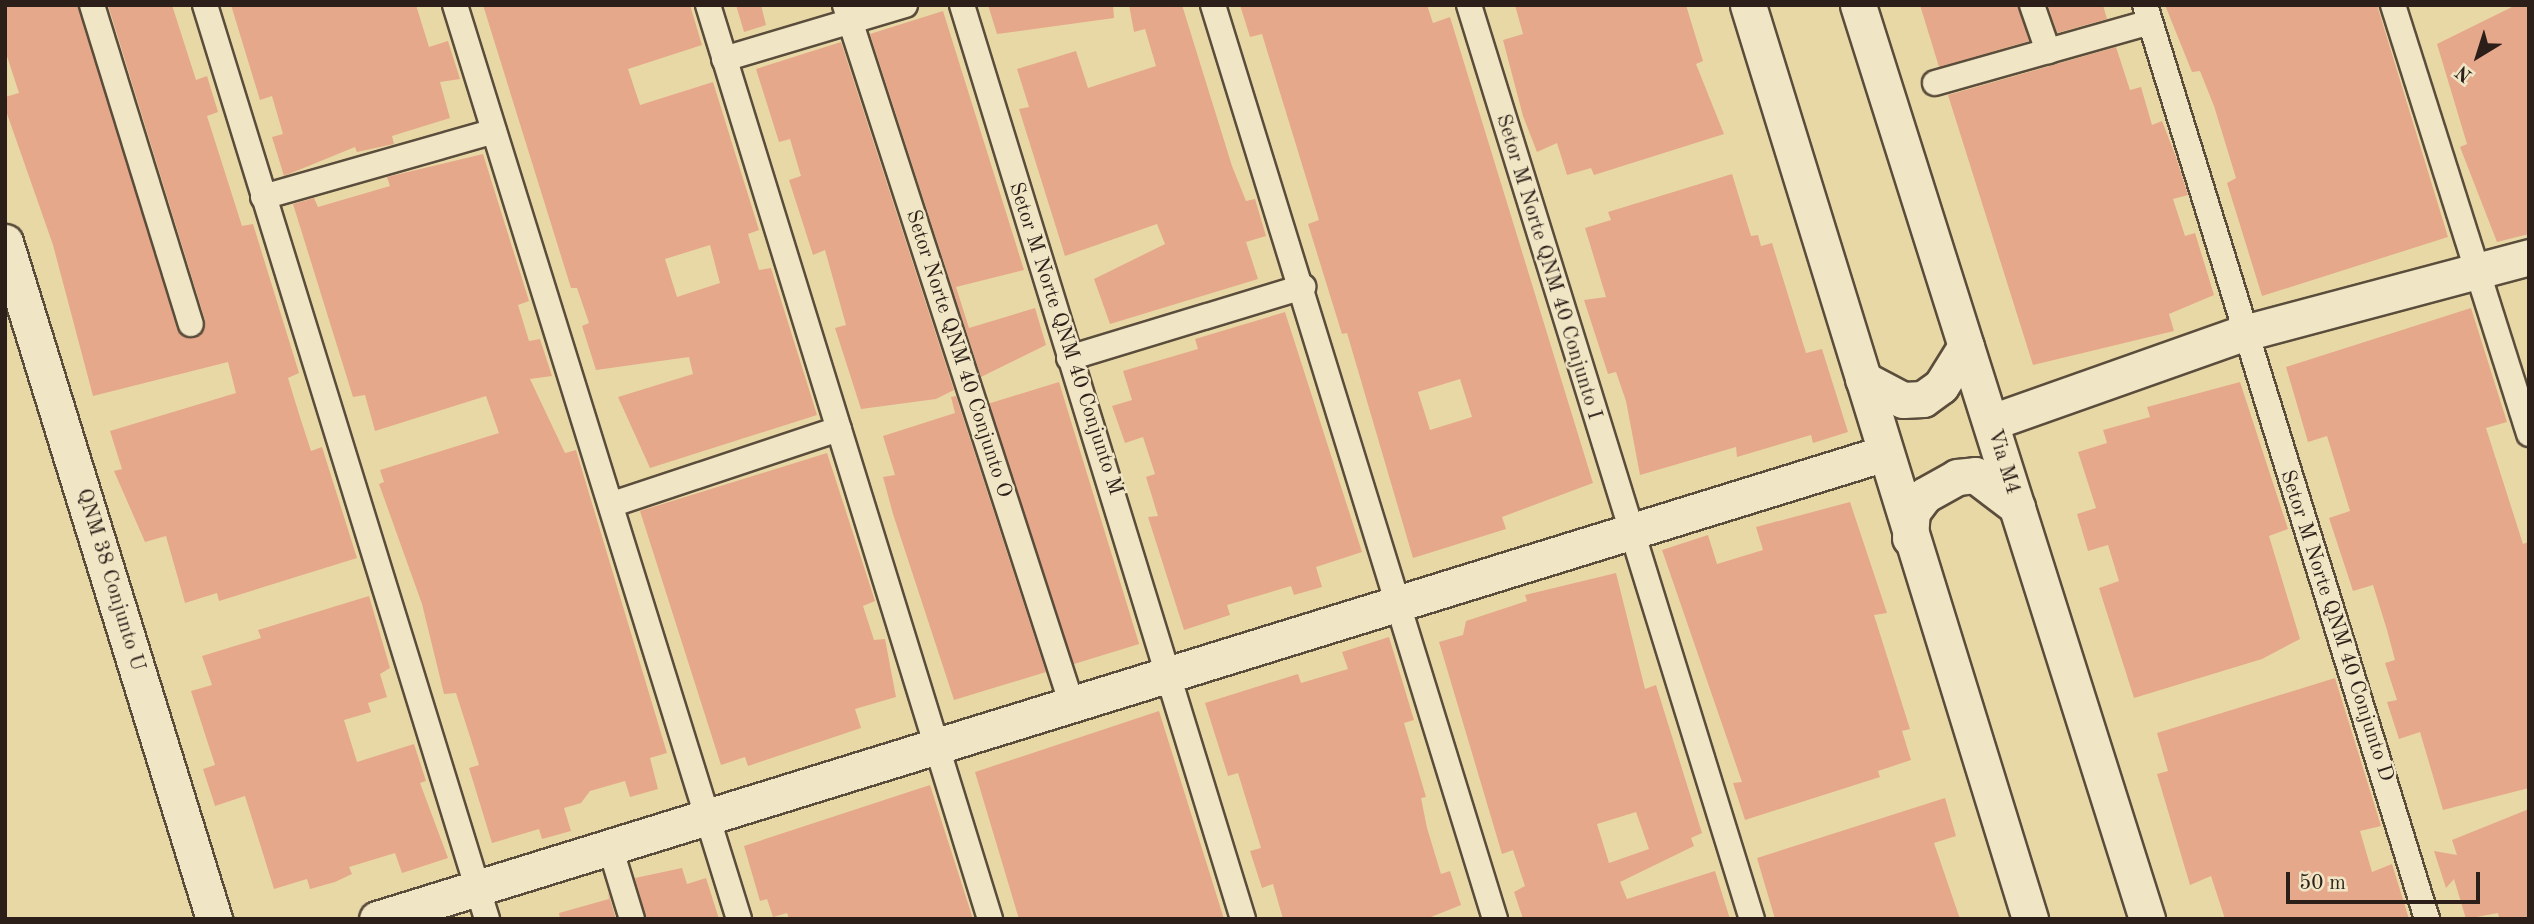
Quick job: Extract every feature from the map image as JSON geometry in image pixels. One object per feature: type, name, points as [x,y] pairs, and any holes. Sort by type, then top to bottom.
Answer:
[{"type":"street","points":[[92,5],[191,324]]},
{"type":"street","points":[[205,5],[483,903]]},
{"type":"street","points":[[455,5],[613,504],[739,919]]},
{"type":"street","points":[[708,5],[990,919]]},
{"type":"street","points":[[724,59],[847,14],[905,5]]},
{"type":"street","name":"Setor M Norte QNM 40 Conjunto M","points":[[962,5],[1069,358],[1172,671],[1243,919]]},
{"type":"street","points":[[1213,5],[1303,287],[1492,918]]},
{"type":"street","name":"Setor M Norte QNM 40 Conjunto I","points":[[1469,5],[1628,530],[1752,919]]},
{"type":"street","points":[[1748,5],[1910,538],[2030,919]]},
{"type":"street","name":"Via M4","points":[[1858,5],[2147,919]]},
{"type":"street","points":[[2032,5],[2048,51]]},
{"type":"street","points":[[2393,5],[2529,434]]},
{"type":"street","name":"Setor Norte QNM 40 Conjunto O","points":[[847,14],[1071,702]]},
{"type":"street","points":[[1935,83],[2048,51],[2147,14]]},
{"type":"street","name":"Setor M Norte QNM 40 Conjunto D","points":[[2147,14],[2427,919]]},
{"type":"street","points":[[263,197],[494,131]]},
{"type":"street","name":"QNM 38 Conjunto U","points":[[5,242],[214,919]]},
{"type":"street","points":[[1992,422],[2244,333],[2476,266],[2529,257]]},
{"type":"street","points":[[1069,358],[1303,287]]},
{"type":"street","points":[[1863,379],[1903,400],[1923,399],[1941,386],[1966,346]]},
{"type":"street","points":[[613,504],[839,429]]},
{"type":"street","points":[[377,919],[483,903],[610,847],[1071,702],[1885,453]]},
{"type":"street","points":[[1910,538],[1912,512],[1925,495],[1958,477],[1975,475],[2017,507]]},
{"type":"street","points":[[610,847],[632,919]]},
{"type":"building","points":[[5,5],[78,5],[177,328],[195,338],[205,320],[108,5],[172,5],[196,80],[207,76],[218,112],[207,116],[242,226],[253,224],[299,373],[288,378],[299,414],[311,451],[322,447],[357,558],[219,601],[217,593],[185,603],[166,536],[145,542],[114,471],[122,469],[110,431],[236,393],[228,362],[93,396],[53,245],[5,108],[5,97],[19,93],[5,50]]},
{"type":"building","points":[[231,5],[416,5],[429,47],[448,41],[460,79],[440,82],[450,118],[392,136],[394,144],[357,152],[355,147],[284,176],[272,137],[283,134],[272,96],[260,100]]},
{"type":"building","points":[[483,5],[690,5],[702,45],[628,69],[640,105],[713,82],[759,230],[748,234],[759,270],[771,268],[817,415],[650,468],[618,397],[693,374],[689,357],[596,370],[582,326],[589,323],[577,288],[571,288]],"holes":[[[710,245],[720,283],[677,297],[665,259]]]},
{"type":"building","points":[[736,5],[761,5],[766,25],[744,32]]},
{"type":"building","points":[[988,5],[1113,5],[1114,18],[997,34]]},
{"type":"building","points":[[1129,5],[1182,5],[1232,166],[1246,201],[1255,199],[1266,236],[1246,242],[1258,279],[1110,324],[1094,279],[1165,244],[1157,224],[1065,256],[1019,109],[1029,107],[1017,69],[1076,51],[1088,88],[1156,66],[1145,29],[1134,32]]},
{"type":"building","points":[[1240,5],[1427,5],[1433,23],[1450,17],[1593,483],[1502,517],[1506,529],[1413,558],[1347,333],[1342,334],[1308,224],[1319,220],[1262,34],[1250,37]],"holes":[[[1460,379],[1472,417],[1430,430],[1418,392]]]},
{"type":"building","points":[[1515,5],[1686,5],[1703,61],[1696,64],[1724,134],[1594,175],[1591,168],[1567,175],[1557,143],[1537,152],[1523,116],[1503,40],[1523,34]]},
{"type":"building","points":[[1920,5],[2018,5],[2029,41],[1939,67]]},
{"type":"building","points":[[2048,5],[2103,5],[2107,19],[2057,33]]},
{"type":"building","points":[[2165,5],[2377,5],[2448,237],[2262,296],[2227,183],[2236,178],[2214,106],[2200,71],[2192,72]]},
{"type":"building","points":[[2516,5],[2529,5],[2529,234],[2497,242],[2460,147],[2467,144],[2437,44]]},
{"type":"building","points":[[943,11],[1024,270],[956,287],[969,328],[1035,308],[1046,345],[981,377],[870,34]]},
{"type":"building","points":[[841,42],[954,390],[936,399],[861,409],[835,328],[846,325],[825,250],[813,255],[789,180],[801,176],[790,139],[779,142],[756,69]]},
{"type":"building","points":[[2116,47],[2130,90],[2141,87],[2152,125],[2162,121],[2188,195],[2173,199],[2185,236],[2195,233],[2214,295],[2169,314],[2174,331],[2033,365],[1948,95]]},
{"type":"building","points":[[483,154],[529,301],[518,305],[529,341],[540,339],[552,376],[530,379],[565,453],[576,450],[667,753],[650,758],[658,789],[630,797],[625,781],[590,791],[581,803],[564,808],[571,831],[542,839],[539,829],[492,843],[469,768],[479,765],[456,693],[444,694],[422,604],[379,484],[384,482],[380,470],[499,433],[486,396],[375,431],[365,395],[353,397],[293,204],[314,198],[318,207],[390,186],[387,177]]},
{"type":"building","points":[[1732,174],[1751,236],[1758,235],[1761,246],[1772,243],[1806,353],[1822,349],[1848,432],[1813,443],[1811,435],[1737,457],[1736,447],[1640,475],[1626,401],[1616,372],[1608,374],[1584,300],[1606,297],[1585,228],[1611,220],[1608,212]]},
{"type":"building","points":[[2471,308],[2507,422],[2486,428],[2523,544],[2529,542],[2529,788],[2443,810],[2420,732],[2399,739],[2387,702],[2397,700],[2385,663],[2395,660],[2387,630],[2373,585],[2353,591],[2329,518],[2350,511],[2327,436],[2308,442],[2286,367]]},
{"type":"building","points":[[1285,312],[1362,552],[1316,567],[1322,587],[1294,595],[1291,586],[1227,605],[1230,615],[1184,630],[1148,517],[1158,516],[1146,477],[1155,474],[1143,437],[1125,443],[1112,406],[1132,400],[1123,371],[1198,349],[1195,339]]},
{"type":"building","points":[[1059,382],[1139,644],[1068,666],[988,404]]},
{"type":"building","points":[[2240,382],[2288,529],[2269,536],[2300,639],[2262,659],[2134,698],[2099,588],[2119,581],[2108,545],[2088,551],[2077,514],[2096,508],[2078,452],[2107,443],[2103,430],[2150,417],[2147,407]]},
{"type":"building","points":[[956,396],[1046,672],[954,700],[883,477],[895,475],[883,436],[955,413],[951,397]]},
{"type":"building","points":[[827,453],[875,601],[863,606],[874,640],[885,639],[896,697],[855,709],[861,728],[748,766],[745,757],[721,765],[640,511]]},
{"type":"building","points":[[1850,502],[1887,613],[1874,615],[1910,729],[1902,731],[1911,760],[1878,771],[1880,777],[1745,820],[1733,783],[1742,782],[1662,550],[1708,535],[1717,564],[1763,550],[1756,527]]},
{"type":"building","points":[[1616,573],[1645,689],[1656,685],[1702,833],[1691,838],[1694,846],[1620,882],[1627,899],[1715,871],[1730,919],[1523,919],[1514,892],[1525,886],[1513,850],[1502,854],[1439,642],[1463,635],[1466,621],[1527,601],[1525,595]],"holes":[[[1636,812],[1649,849],[1609,863],[1597,824]]]},
{"type":"building","points":[[369,596],[390,668],[380,674],[387,697],[368,703],[371,712],[344,720],[357,762],[414,744],[426,781],[420,783],[448,858],[402,873],[395,853],[349,867],[352,874],[335,882],[310,889],[307,879],[274,889],[245,796],[215,806],[203,769],[215,765],[191,691],[212,685],[202,656],[261,638],[258,630]]},
{"type":"building","points":[[1389,637],[1414,720],[1404,723],[1426,797],[1421,798],[1427,828],[1441,874],[1450,871],[1461,905],[1426,919],[1283,919],[1273,884],[1262,888],[1250,851],[1261,848],[1238,773],[1228,776],[1205,703],[1298,674],[1301,683],[1348,669],[1342,652]]},
{"type":"building","points":[[2335,678],[2381,826],[2360,831],[2372,872],[2392,864],[2409,919],[2225,919],[2211,876],[2190,885],[2157,774],[2168,771],[2157,733]]},
{"type":"building","points":[[1159,711],[1224,919],[1019,919],[975,772]]},
{"type":"building","points":[[930,785],[973,919],[789,919],[787,913],[773,917],[767,899],[760,901],[744,846]]},
{"type":"building","points":[[1945,798],[1956,836],[1934,843],[1960,919],[1775,919],[1757,858]]},
{"type":"building","points":[[2529,809],[2529,919],[2499,919],[2498,913],[2466,919],[2454,879],[2446,888],[2434,851],[2457,855],[2452,840]]},
{"type":"building","points":[[682,868],[687,884],[706,878],[719,919],[646,919],[635,878]]},
{"type":"building","points":[[608,892],[616,919],[560,919],[559,913],[609,899]]}]
